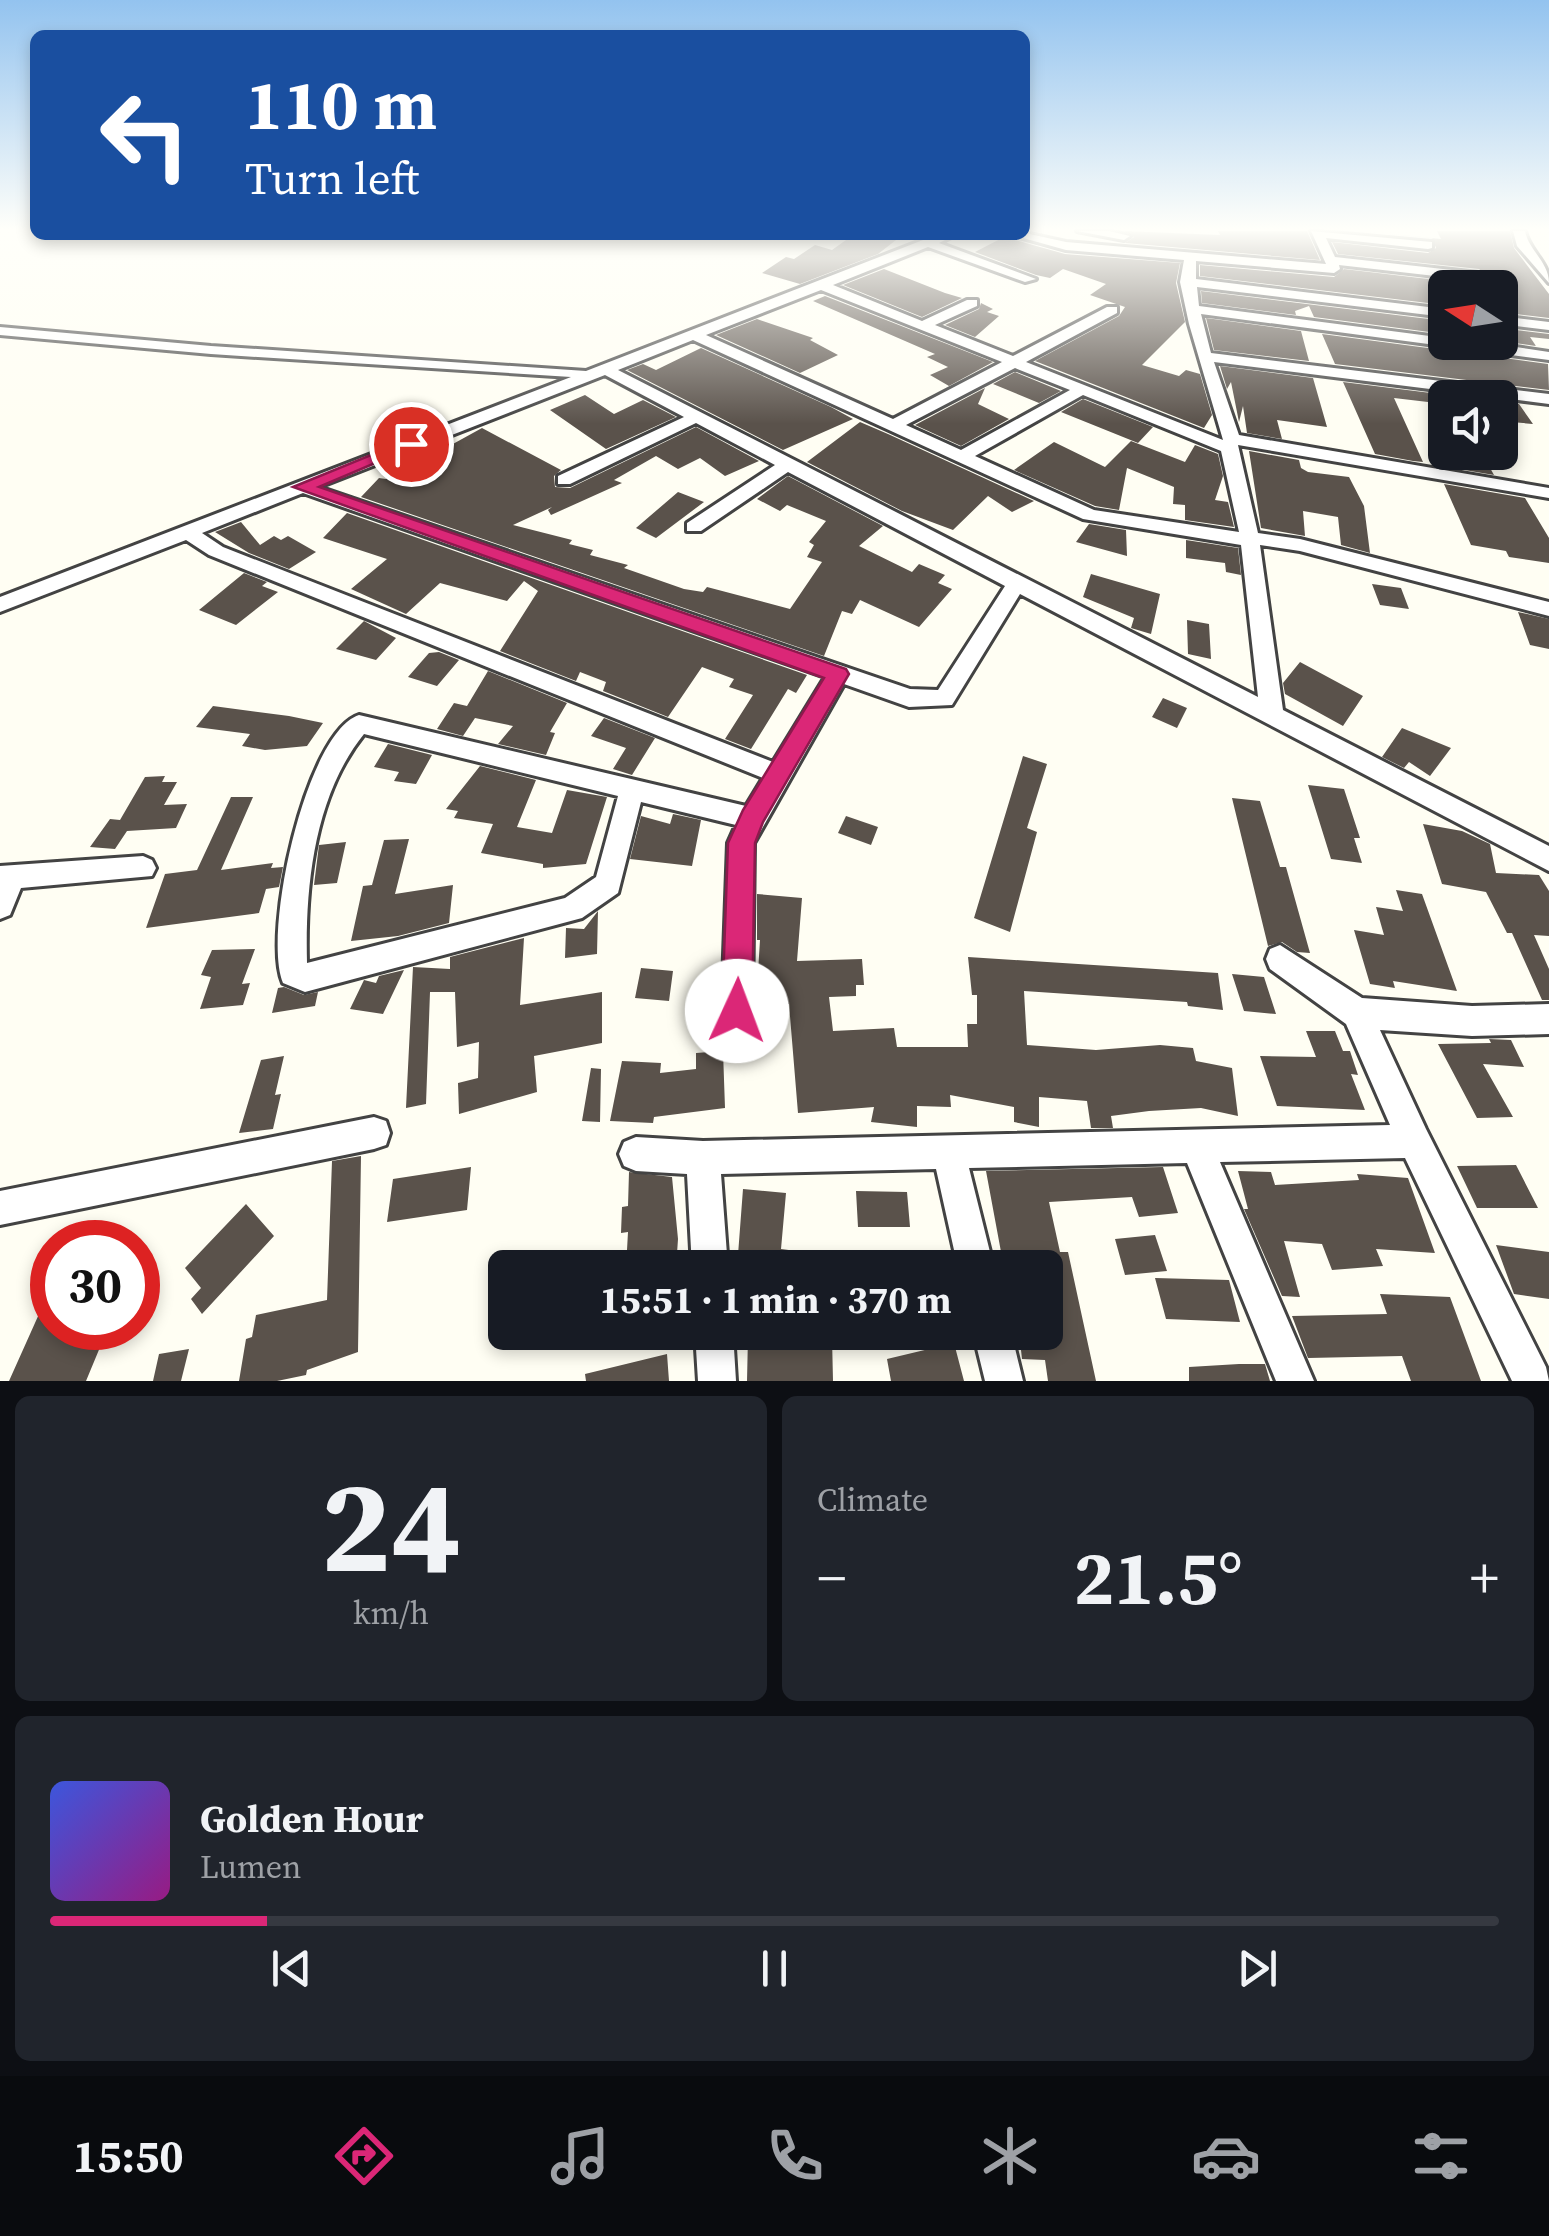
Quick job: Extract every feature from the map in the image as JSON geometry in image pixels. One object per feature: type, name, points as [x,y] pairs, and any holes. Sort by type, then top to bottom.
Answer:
[{"type":"street","points":[[0,605],[791,295]]},
{"type":"street","points":[[849,295],[1230,444],[1549,493]]},
{"type":"street","points":[[1190,295],[1230,444],[1248,538],[1272,714]]},
{"type":"street","points":[[1299,295],[1428,311]]},
{"type":"street","points":[[924,325],[972,303]]},
{"type":"street","points":[[1193,309],[1428,340]]},
{"type":"street","points":[[893,426],[1112,310]]},
{"type":"street","points":[[1518,322],[1549,326]]},
{"type":"street","points":[[0,331],[210,350],[599,371],[788,464],[1549,859]]},
{"type":"street","points":[[692,334],[1090,515],[1300,546],[1549,608]]},
{"type":"street","points":[[1518,352],[1549,356]]},
{"type":"street","points":[[1208,358],[1549,400]]},
{"type":"street","points":[[961,457],[1083,388]]},
{"type":"street","points":[[564,480],[694,418]]},
{"type":"street","points":[[694,527],[788,464]]},
{"type":"street","points":[[302,487],[909,698],[944,699],[1016,582]]},
{"type":"street","points":[[187,532],[216,550],[778,774]]},
{"type":"street","points":[[737,1011],[742,843],[752,818],[838,674]]},
{"type":"street","points":[[632,789],[608,884],[572,909],[306,978],[293,972],[294,895],[321,788],[343,739],[358,724],[632,789],[752,818]]},
{"type":"street","points":[[0,906],[6,877],[143,868]]},
{"type":"street","points":[[1280,960],[1356,1013],[1532,1381]]},
{"type":"street","points":[[1356,1013],[1472,1021],[1549,1019]]},
{"type":"street","points":[[0,1208],[374,1132]]},
{"type":"street","points":[[636,1154],[703,1158],[1414,1141]]},
{"type":"street","points":[[1198,1148],[1295,1381]]},
{"type":"street","points":[[948,1150],[972,1250]]},
{"type":"street","points":[[703,1158],[709,1250]]},
{"type":"street","points":[[715,1350],[717,1381]]},
{"type":"street","points":[[996,1350],[1004,1381]]},
{"type":"building","points":[[869,295],[962,298],[922,317]]},
{"type":"building","points":[[1091,295],[1179,295],[1185,322],[1142,365],[1179,376],[1186,370],[1200,374],[1212,415],[1204,428],[1035,361],[1119,316],[1125,307]]},
{"type":"building","points":[[1201,295],[1237,295],[1428,319],[1428,332],[1314,317],[1309,306],[1295,311],[1296,315],[1202,303]]},
{"type":"building","points":[[1364,295],[1428,295],[1428,303]]},
{"type":"building","points":[[1518,295],[1549,295],[1549,318],[1518,314]]},
{"type":"building","points":[[825,296],[993,362],[949,386],[930,375],[948,367],[927,357],[935,354],[813,301]]},
{"type":"building","points":[[981,303],[993,309],[987,312],[999,316],[975,337],[945,325],[979,309]]},
{"type":"building","points":[[1206,318],[1301,331],[1309,361],[1214,350]]},
{"type":"building","points":[[757,319],[813,338],[810,340],[838,355],[800,373],[716,335]]},
{"type":"building","points":[[1518,330],[1549,334],[1549,339],[1530,337],[1536,346],[1518,344]]},
{"type":"building","points":[[1322,334],[1428,348],[1428,360],[1548,364],[1549,390],[1518,386],[1518,380],[1467,380],[1335,364]]},
{"type":"building","points":[[701,348],[853,419],[783,450],[627,370],[643,364],[656,370]]},
{"type":"building","points":[[1220,366],[1313,378],[1327,427],[1277,420],[1282,439],[1247,433],[1243,406],[1239,422],[1231,382],[1227,389]]},
{"type":"building","points":[[1015,372],[1061,391],[1039,403],[993,384]]},
{"type":"building","points":[[1343,382],[1428,393],[1428,402],[1394,398],[1423,462],[1375,454]]},
{"type":"building","points":[[985,388],[978,404],[1009,419],[961,446],[915,425]]},
{"type":"building","points":[[585,395],[614,414],[643,400],[676,417],[606,449],[550,410]]},
{"type":"building","points":[[1083,399],[1153,427],[1138,443],[1061,412]]},
{"type":"building","points":[[1518,404],[1519,404],[1533,424],[1518,423]]},
{"type":"building","points":[[860,422],[1034,501],[1012,512],[988,496],[953,530],[902,511],[807,462]]},
{"type":"building","points":[[696,427],[759,461],[725,476],[700,458],[678,469],[656,456],[614,480],[622,483],[551,515],[548,510],[552,507],[513,525],[572,540],[569,544],[593,550],[590,555],[628,565],[624,568],[684,589],[703,592],[707,587],[790,609],[822,562],[807,557],[814,545],[809,542],[826,521],[787,505],[780,511],[757,499],[788,476],[883,526],[859,546],[912,572],[919,564],[945,575],[938,583],[952,589],[919,627],[860,600],[852,614],[842,611],[824,656],[361,497],[379,478],[386,479],[396,471],[410,475],[451,456],[442,450],[482,428],[561,470],[554,476],[555,487],[570,488]]},
{"type":"building","points":[[1131,441],[1185,462],[1195,445],[1218,454],[1223,476],[1215,500],[1228,502],[1234,527],[1185,520],[1185,505],[1173,504],[1174,487],[1127,468],[1119,510],[1095,506],[1014,470],[1054,442],[1105,467]]},
{"type":"building","points":[[1249,451],[1299,460],[1301,468],[1308,472],[1349,477],[1364,506],[1370,553],[1341,545],[1338,517],[1303,511],[1305,536],[1261,528]]},
{"type":"building","points":[[1464,470],[1491,470],[1494,475]]},
{"type":"building","points":[[1444,484],[1525,498],[1549,538],[1549,563],[1509,557],[1506,551],[1471,545]]},
{"type":"building","points":[[678,492],[704,502],[656,538],[636,528]]},
{"type":"building","points":[[347,513],[807,675],[796,693],[788,689],[751,749],[725,739],[753,695],[729,687],[734,679],[702,667],[668,717],[603,691],[606,682],[580,672],[576,681],[500,651],[538,591],[524,581],[507,601],[440,583],[406,614],[351,589],[387,559],[323,538]]},
{"type":"building","points":[[241,522],[260,545],[274,536],[281,540],[288,536],[316,552],[289,569],[249,553],[215,532]]},
{"type":"building","points":[[1089,524],[1126,530],[1127,556],[1076,542]]},
{"type":"building","points":[[1186,540],[1238,548],[1241,575],[1226,572],[1225,563],[1186,558]]},
{"type":"building","points":[[244,573],[267,582],[262,586],[278,592],[236,625],[199,610]]},
{"type":"building","points":[[1091,574],[1160,594],[1151,634],[1131,628],[1134,618],[1083,597]]},
{"type":"building","points":[[1372,584],[1401,588],[1409,609],[1380,605]]},
{"type":"building","points":[[1518,612],[1549,619],[1549,649],[1530,645]]},
{"type":"building","points":[[1187,620],[1209,624],[1211,659],[1188,654]]},
{"type":"building","points":[[364,621],[396,638],[376,660],[336,649]]},
{"type":"building","points":[[439,652],[459,660],[437,686],[408,677],[429,653]]},
{"type":"building","points":[[1300,662],[1363,696],[1343,726],[1285,694],[1283,683]]},
{"type":"building","points":[[488,671],[567,703],[550,732],[555,733],[546,755],[498,744],[513,726],[475,718],[463,736],[437,729],[454,703],[467,706]]},
{"type":"building","points":[[1163,698],[1187,708],[1177,728],[1152,717]]},
{"type":"building","points":[[213,706],[323,723],[307,746],[265,750],[242,746],[250,734],[196,727]]},
{"type":"building","points":[[604,718],[655,738],[632,775],[613,769],[626,748],[591,736]]},
{"type":"building","points":[[1402,728],[1451,748],[1430,776],[1409,762],[1404,768],[1382,757]]},
{"type":"building","points":[[388,744],[432,755],[416,784],[394,781],[399,772],[374,767]]},
{"type":"building","points":[[1023,756],[1047,764],[1027,828],[1037,832],[1010,932],[974,918]]},
{"type":"building","points":[[480,766],[536,780],[517,827],[552,833],[567,790],[607,797],[586,864],[543,868],[543,864],[481,853],[493,824],[454,818],[458,811],[446,809]]},
{"type":"building","points":[[165,776],[162,782],[177,782],[164,805],[187,804],[176,828],[127,831],[115,849],[90,847],[110,819],[120,820],[145,777]]},
{"type":"building","points":[[1308,785],[1344,789],[1360,838],[1354,838],[1362,863],[1331,859]]},
{"type":"building","points":[[231,797],[253,797],[221,870],[273,863],[271,868],[283,867],[279,887],[266,889],[259,913],[146,928],[165,874],[197,870]]},
{"type":"building","points":[[1232,798],[1260,801],[1280,867],[1286,867],[1310,953],[1297,952],[1282,942],[1268,946]]},
{"type":"building","points":[[673,814],[701,820],[692,866],[630,859],[641,816],[670,824]]},
{"type":"building","points":[[846,816],[878,827],[871,845],[838,833]]},
{"type":"building","points":[[1423,824],[1462,831],[1490,844],[1496,873],[1539,875],[1549,891],[1549,936],[1534,935],[1549,969],[1549,1000],[1542,1000],[1512,933],[1507,933],[1486,892],[1442,884]]},
{"type":"building","points":[[409,839],[395,894],[453,885],[449,923],[398,936],[351,941],[363,886],[372,885],[384,840]]},
{"type":"building","points":[[346,842],[337,883],[314,885],[319,845]]},
{"type":"building","points":[[1396,890],[1422,894],[1457,991],[1393,981],[1395,988],[1370,984],[1354,930],[1384,935],[1376,907],[1403,911]]},
{"type":"building","points":[[757,894],[802,898],[797,961],[862,959],[864,985],[856,985],[856,996],[829,997],[833,1031],[894,1028],[897,1047],[968,1047],[967,1024],[977,1024],[977,995],[972,995],[968,957],[1218,973],[1223,1010],[1188,1006],[1187,1002],[1024,991],[1027,1045],[1096,1050],[1160,1045],[1193,1048],[1196,1061],[1232,1068],[1238,1116],[1201,1108],[1149,1111],[1111,1116],[1113,1128],[1091,1128],[1087,1101],[1039,1097],[1039,1127],[1014,1122],[1014,1107],[950,1095],[951,1107],[917,1106],[917,1127],[871,1122],[874,1107],[798,1113],[789,1004],[756,1004],[760,940]]},
{"type":"building","points":[[598,911],[597,954],[565,958],[566,928],[584,929]]},
{"type":"building","points":[[524,938],[520,1005],[602,992],[602,1043],[534,1056],[537,1092],[459,1114],[458,1083],[478,1078],[479,1042],[457,1047],[455,992],[430,992],[426,1104],[406,1108],[413,967],[450,969],[450,957]]},
{"type":"building","points":[[255,949],[242,984],[250,983],[243,1005],[200,1009],[211,977],[201,975],[212,950]]},
{"type":"building","points":[[641,968],[673,971],[669,1001],[635,998]]},
{"type":"building","points":[[404,970],[383,1014],[350,1009],[364,980],[376,983],[379,976]]},
{"type":"building","points":[[1232,974],[1264,977],[1276,1014],[1244,1011]]},
{"type":"building","points":[[278,988],[304,995],[318,992],[315,1006],[272,1013]]},
{"type":"building","points":[[1306,1031],[1335,1031],[1343,1051],[1350,1051],[1358,1075],[1351,1074],[1365,1110],[1277,1106],[1260,1056],[1316,1057]]},
{"type":"building","points":[[1489,1039],[1511,1040],[1524,1067],[1483,1064],[1513,1117],[1477,1118],[1438,1044],[1491,1043]]},
{"type":"building","points":[[723,1051],[725,1108],[654,1117],[653,1123],[610,1121],[622,1061],[661,1063],[660,1073],[696,1069],[696,1053]]},
{"type":"building","points":[[284,1056],[275,1095],[281,1094],[273,1129],[239,1133],[261,1060]]},
{"type":"building","points":[[591,1068],[601,1069],[600,1122],[582,1121]]},
{"type":"building","points":[[361,1156],[358,1352],[307,1370],[306,1375],[277,1381],[239,1381],[246,1339],[252,1337],[256,1315],[327,1300],[332,1161]]},
{"type":"building","points":[[1516,1165],[1538,1208],[1477,1208],[1457,1166]]},
{"type":"building","points":[[471,1167],[467,1210],[387,1222],[393,1179]]},
{"type":"building","points":[[1163,1167],[1178,1213],[1139,1217],[1132,1197],[1049,1202],[1060,1250],[1001,1250],[986,1171]]},
{"type":"building","points":[[1238,1171],[1271,1172],[1275,1185],[1359,1180],[1357,1174],[1408,1178],[1435,1253],[1376,1249],[1383,1266],[1332,1270],[1322,1244],[1284,1241],[1300,1297],[1282,1296],[1244,1209],[1248,1209]]},
{"type":"building","points":[[629,1172],[672,1177],[677,1250],[627,1250],[628,1232],[621,1233],[622,1207],[628,1206]]},
{"type":"building","points":[[743,1189],[786,1193],[781,1249],[789,1250],[738,1250]]},
{"type":"building","points":[[856,1191],[907,1192],[910,1227],[858,1227]]},
{"type":"building","points":[[246,1204],[274,1236],[202,1314],[191,1299],[201,1288],[185,1268]]},
{"type":"building","points":[[1155,1235],[1167,1271],[1125,1275],[1115,1239]]},
{"type":"building","points":[[1496,1245],[1549,1252],[1549,1299],[1514,1294]]},
{"type":"building","points":[[1063,1252],[1068,1252],[1096,1381],[1048,1381],[1045,1360],[1022,1359],[1021,1350],[1063,1350]]},
{"type":"building","points":[[1155,1278],[1229,1280],[1240,1322],[1166,1319]]},
{"type":"building","points":[[1380,1294],[1450,1297],[1481,1381],[1411,1381],[1402,1356],[1308,1358],[1292,1316],[1387,1314]]},
{"type":"building","points":[[30,1334],[30,1350],[99,1350],[86,1381],[9,1381]]},
{"type":"building","points":[[189,1349],[181,1381],[153,1381],[159,1354]]},
{"type":"building","points":[[748,1350],[832,1350],[833,1381],[747,1381]]},
{"type":"building","points":[[925,1350],[956,1350],[964,1381],[891,1381],[887,1359]]},
{"type":"building","points":[[667,1354],[669,1381],[586,1381],[585,1374]]},
{"type":"building","points":[[1265,1364],[1270,1381],[1189,1381],[1189,1367]]},
{"type":"route","points":[[411,444],[302,487],[838,674],[752,818],[742,843],[737,1011]]}]
